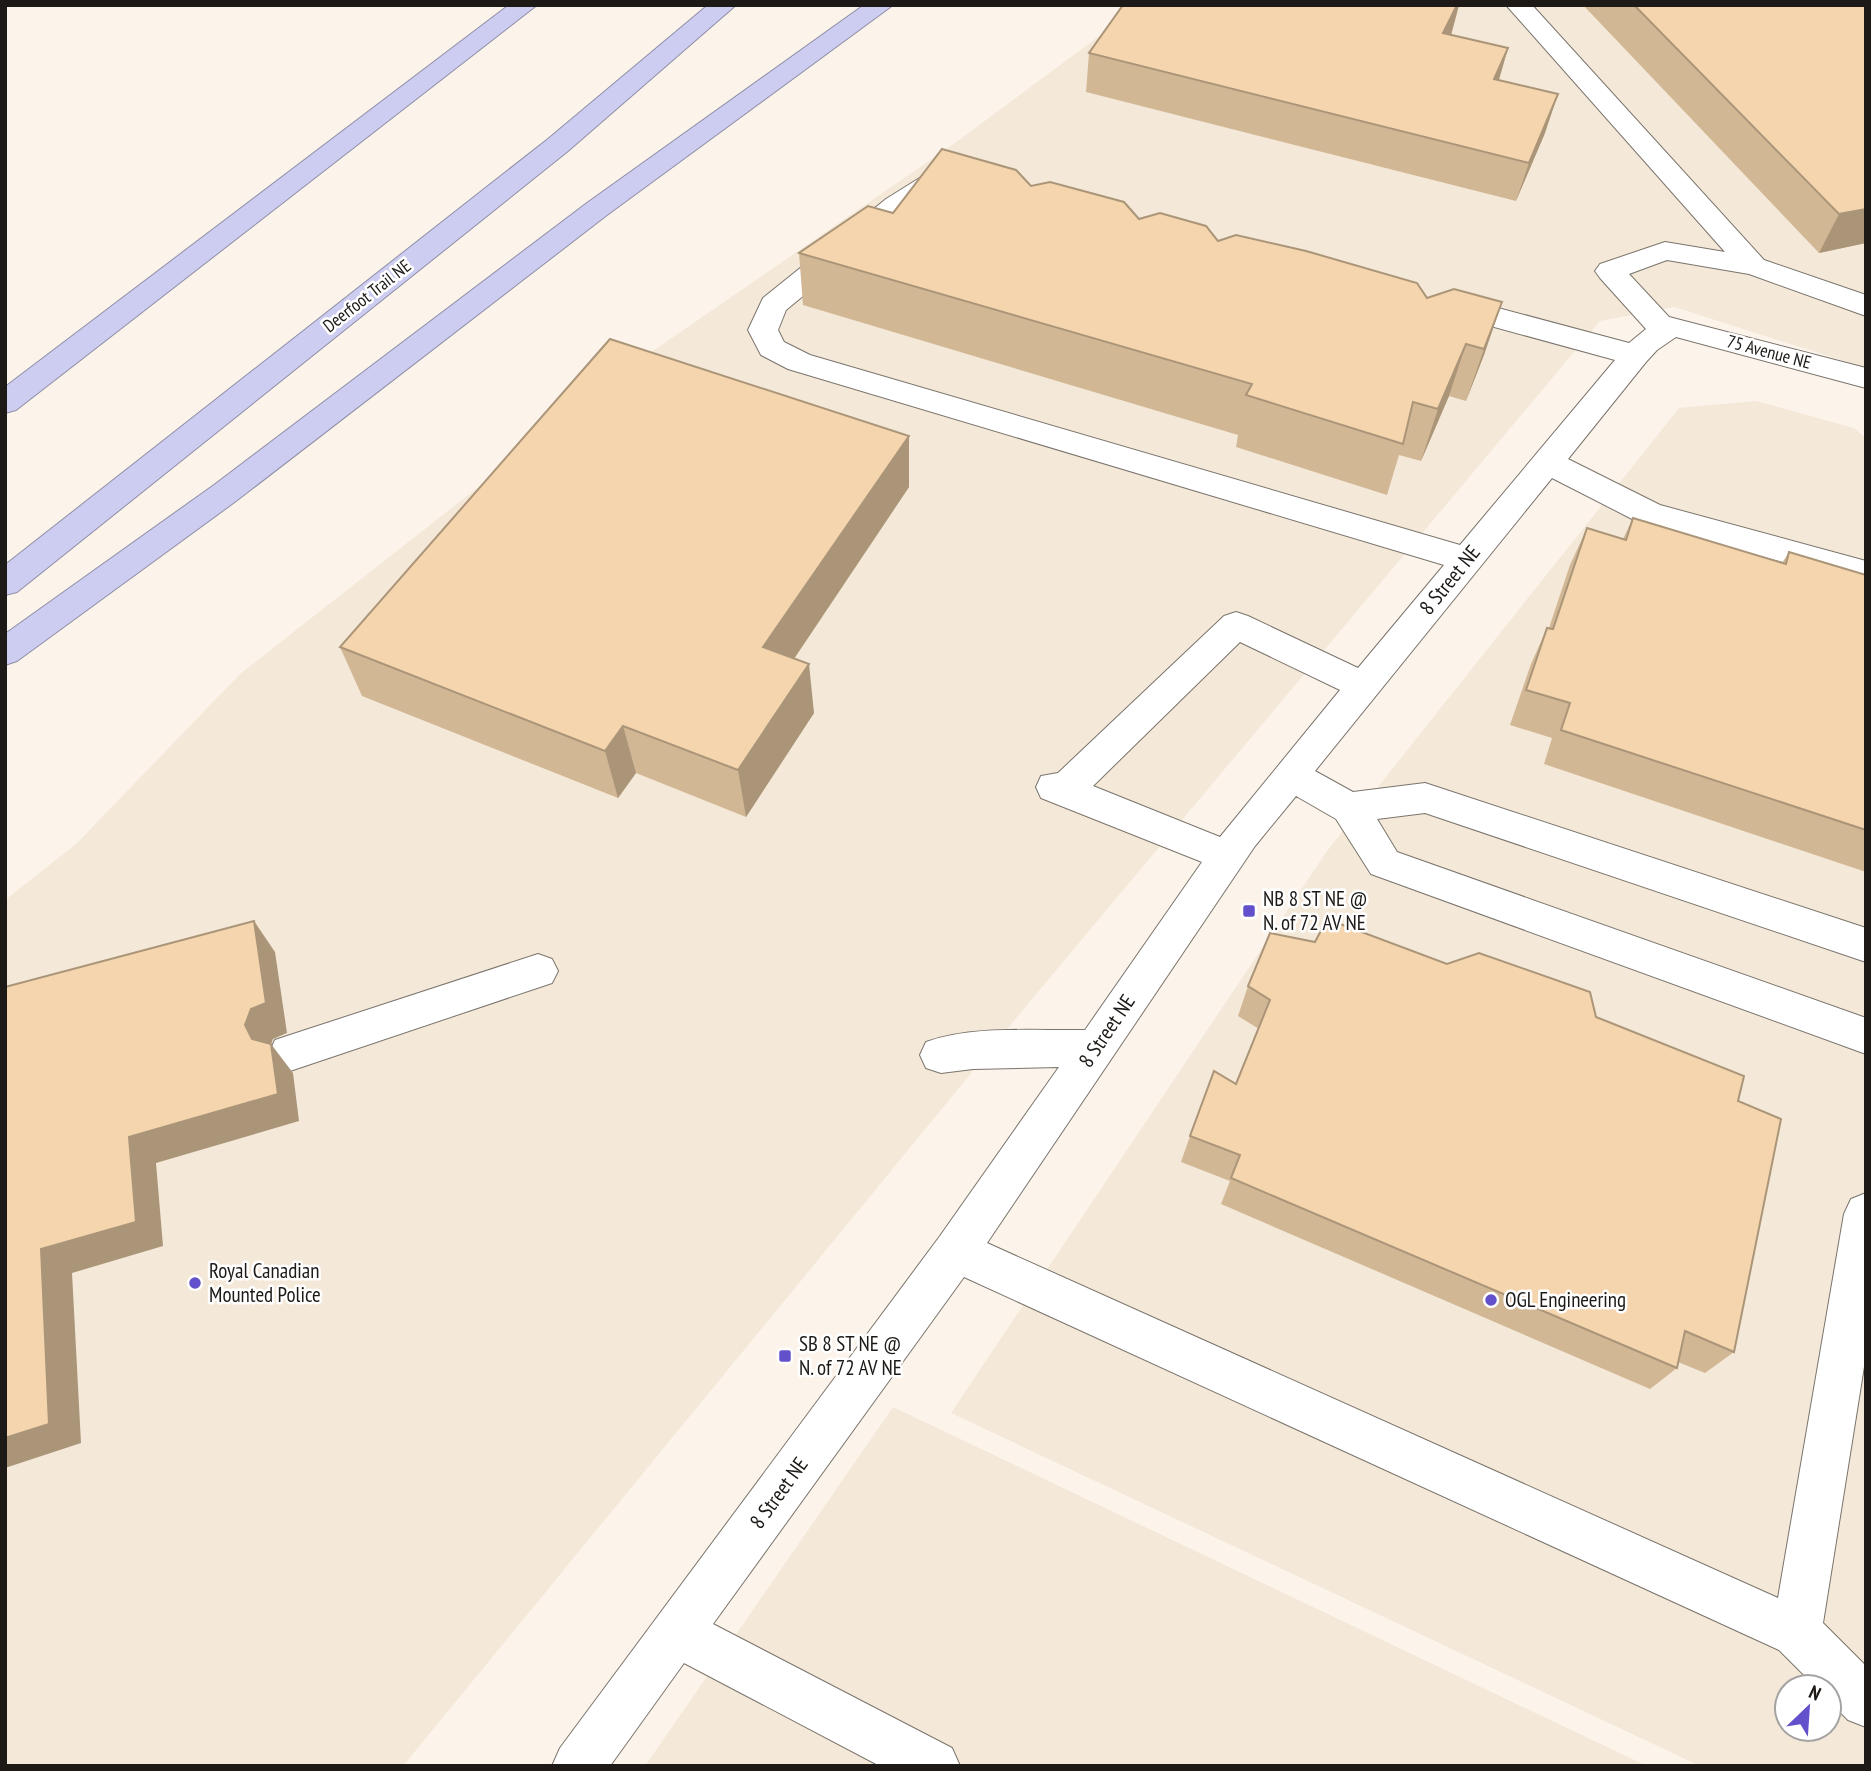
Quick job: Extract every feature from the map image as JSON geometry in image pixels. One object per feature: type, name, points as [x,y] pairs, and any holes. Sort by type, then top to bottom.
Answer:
[{"type":"highway","points":[[5,403],[198,258],[525,5]]},
{"type":"highway","name":"Deerfoot Trail NE","points":[[5,583],[547,153],[724,5]]},
{"type":"highway","points":[[5,652],[225,493],[597,209],[881,5]]},
{"type":"highway","points":[[198,258],[286,163],[464,19]]},
{"type":"street","points":[[1518,5],[1754,266]]},
{"type":"street","points":[[973,176],[947,174],[897,205],[773,305],[763,330],[772,348],[799,362],[1466,559]]},
{"type":"street","points":[[1657,337],[1610,271],[1665,251],[1754,266],[1866,306]]},
{"type":"street","name":"75 Avenue NE","points":[[1419,296],[1657,337],[1866,378]]},
{"type":"street","name":"8 Street NE","points":[[578,1766],[956,1251],[1227,856],[1466,559],[1657,337]]},
{"type":"street","points":[[1547,462],[1650,514],[1866,573]]},
{"type":"street","points":[[1227,856],[1059,789],[1236,625],[1364,686]]},
{"type":"street","points":[[1290,775],[1349,808],[1384,863],[1866,1036]]},
{"type":"street","points":[[1349,808],[1425,798],[1866,945]]},
{"type":"street","points":[[290,1053],[538,971]]},
{"type":"street","points":[[941,1055],[973,1051],[1095,1048]]},
{"type":"street","points":[[1797,1632],[1866,1214]]},
{"type":"street","points":[[956,1251],[1797,1632],[1866,1702]]},
{"type":"street","points":[[677,1632],[934,1766]]},
{"type":"shaded area","points":[[1141,5],[1866,5],[1866,368],[1674,307],[1600,321],[1027,1005],[403,1766],[5,1766],[5,900],[76,844],[240,674],[644,357],[955,143]]},
{"type":"shaded area","points":[[1756,401],[1854,428],[1866,438],[1866,1766],[1700,1766],[951,1413],[1327,851],[1679,408]]},
{"type":"shaded area","points":[[893,1407],[1647,1766],[645,1766]]},
{"type":"building","points":[[1123,5],[1457,5],[1443,33],[1508,48],[1494,79],[1558,94],[1529,163],[1089,53]]},
{"type":"building","points":[[1634,5],[1866,5],[1866,209],[1839,214]]},
{"type":"building","points":[[942,149],[1016,170],[1031,186],[1050,182],[1124,202],[1139,219],[1160,213],[1206,226],[1218,241],[1236,235],[1306,251],[1417,283],[1427,298],[1454,289],[1502,302],[1484,349],[1466,344],[1438,409],[1413,402],[1403,444],[1246,395],[1252,384],[799,253],[868,206],[893,213]]},
{"type":"building","points":[[610,339],[909,436],[763,647],[809,664],[738,770],[623,726],[605,751],[340,647]]},
{"type":"building","points":[[1633,518],[1786,564],[1789,552],[1866,575],[1866,830],[1561,730],[1570,703],[1526,690],[1547,628],[1553,629],[1587,528],[1626,540]]},
{"type":"building","points":[[1327,919],[1447,964],[1479,953],[1590,992],[1596,1017],[1744,1076],[1738,1101],[1781,1119],[1734,1352],[1685,1331],[1677,1368],[1231,1178],[1240,1155],[1190,1136],[1214,1071],[1236,1084],[1270,1000],[1248,986],[1270,933],[1315,942]]},
{"type":"building","points":[[254,921],[266,1003],[251,1009],[245,1025],[252,1039],[271,1044],[278,1094],[129,1137],[136,1222],[41,1249],[49,1424],[5,1438],[5,987]]},
{"type":"place","name":"NB 8 ST NE @ N. of 72 AV NE","points":[[1249,911]]},
{"type":"place","name":"Royal Canadian Mounted Police","points":[[195,1283]]},
{"type":"place","name":"OGL Engineering","points":[[1491,1300]]},
{"type":"place","name":"SB 8 ST NE @ N. of 72 AV NE","points":[[785,1356]]}]
